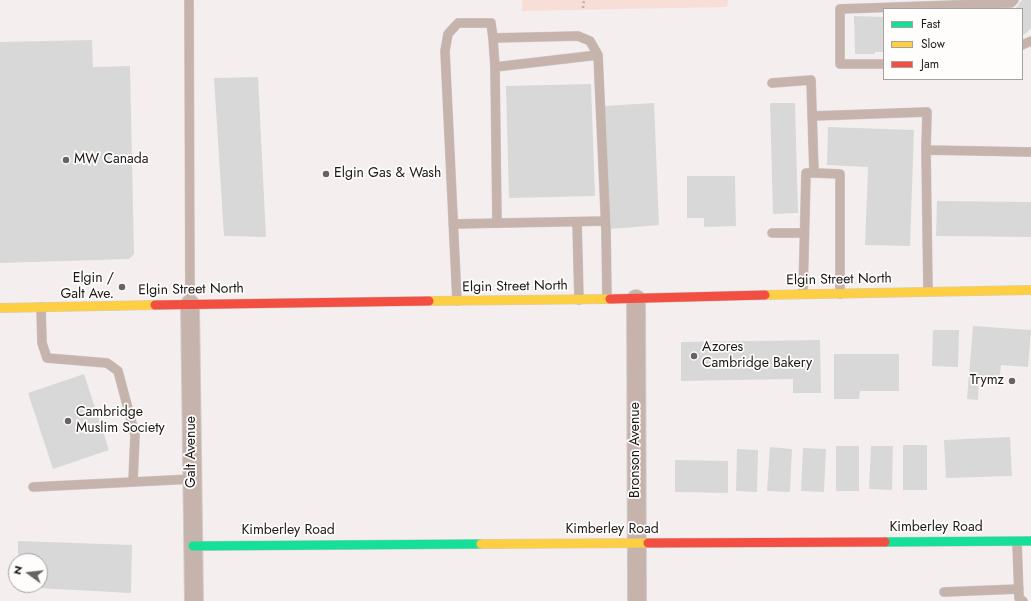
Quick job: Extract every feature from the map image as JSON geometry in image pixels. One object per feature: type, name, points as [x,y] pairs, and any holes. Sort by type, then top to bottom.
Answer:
[{"type":"street","name":"Elgin Street North","points":[[0,308],[190,304],[607,300],[803,294],[840,295],[1031,290]]},
{"type":"street","name":"Bronson Avenue","points":[[636,299],[637,601]]},
{"type":"street","name":"Galt Avenue","points":[[190,304],[194,601]]},
{"type":"street","name":"Kimberley Road","points":[[193,546],[1031,541]]},
{"type":"lane","points":[[188,0],[190,304]]},
{"type":"lane","points":[[883,64],[840,64],[840,9],[1011,3],[1014,0]]},
{"type":"lane","points":[[457,301],[445,51],[448,34],[458,23],[491,23],[495,67],[497,223]]},
{"type":"lane","points":[[493,38],[578,36],[590,41],[598,55],[607,300]]},
{"type":"lane","points":[[495,67],[598,55]]},
{"type":"lane","points":[[772,83],[811,80],[814,173]]},
{"type":"lane","points":[[813,116],[926,112],[928,293]]},
{"type":"lane","points":[[926,150],[1031,152]]},
{"type":"lane","points":[[803,294],[806,173],[814,173],[840,174],[840,295]]},
{"type":"lane","points":[[454,224],[605,221]]},
{"type":"lane","points":[[577,222],[579,300]]},
{"type":"lane","points":[[772,233],[804,233]]},
{"type":"lane","points":[[41,307],[42,343],[47,358],[107,364],[118,371],[135,435],[133,482]]},
{"type":"lane","points":[[33,487],[192,479]]},
{"type":"lane","points":[[1017,542],[1019,598],[1023,601]]},
{"type":"lane","points":[[944,592],[1019,589]]},
{"type":"path","points":[[584,0],[584,8]]},
{"type":"shaded area","points":[[522,0],[728,0],[727,7],[522,11]]},
{"type":"building","points":[[1022,0],[1031,0],[1031,28],[1023,35],[1023,8],[1016,8]]},
{"type":"building","points":[[854,16],[883,17],[883,52],[875,52],[875,54],[855,54]]},
{"type":"building","name":"MW Canada","points":[[92,40],[93,67],[130,66],[134,254],[129,259],[0,263],[0,42]]},
{"type":"building","points":[[258,77],[266,237],[224,236],[214,78]]},
{"type":"building","points":[[591,84],[595,196],[509,198],[506,86]]},
{"type":"building","points":[[654,103],[659,225],[610,229],[603,106]]},
{"type":"building","points":[[770,103],[795,103],[798,213],[773,214]]},
{"type":"building","points":[[828,127],[914,130],[910,246],[865,245],[868,167],[827,165]]},
{"type":"building","points":[[687,176],[735,176],[736,226],[704,227],[704,218],[687,218]]},
{"type":"building","points":[[937,201],[1031,202],[1031,237],[936,236]]},
{"type":"building","points":[[973,326],[1031,330],[1028,367],[1001,365],[999,382],[979,380],[978,400],[967,399]]},
{"type":"building","points":[[933,330],[959,330],[958,367],[932,366]]},
{"type":"building","points":[[820,340],[821,393],[793,393],[793,379],[681,381],[681,342]]},
{"type":"building","points":[[834,354],[899,354],[899,391],[860,391],[859,399],[834,399]]},
{"type":"building","name":"Cambridge Muslim Society","points":[[84,374],[109,450],[53,469],[28,393]]},
{"type":"building","points":[[1010,437],[1012,476],[946,478],[944,440]]},
{"type":"building","points":[[903,445],[927,445],[927,490],[903,490]]},
{"type":"building","points":[[836,446],[859,446],[859,491],[836,491]]},
{"type":"building","points":[[871,446],[893,446],[892,490],[869,489]]},
{"type":"building","points":[[770,447],[792,449],[790,492],[767,491]]},
{"type":"building","points":[[803,448],[826,449],[824,492],[801,491]]},
{"type":"building","points":[[737,449],[758,450],[757,492],[736,491]]},
{"type":"building","points":[[675,460],[728,461],[728,493],[675,492]]},
{"type":"building","points":[[18,541],[132,545],[131,593],[48,589],[48,553],[18,553]]},
{"type":"traffic: fast","points":[[885,542],[1031,541]]},
{"type":"traffic: fast","points":[[193,546],[481,544]]},
{"type":"traffic: slow","points":[[765,295],[1031,290]]},
{"type":"traffic: slow","points":[[429,301],[610,299]]},
{"type":"traffic: slow","points":[[0,308],[155,305]]},
{"type":"traffic: slow","points":[[481,544],[648,543]]},
{"type":"traffic: jam","points":[[610,299],[765,295]]},
{"type":"traffic: jam","points":[[155,305],[429,301]]},
{"type":"traffic: jam","points":[[648,543],[885,542]]},
{"type":"place","name":"MW Canada","points":[[66,160]]},
{"type":"place","name":"Elgin Gas & Wash","points":[[326,174]]},
{"type":"place","name":"Elgin / Galt Ave.","points":[[122,287]]},
{"type":"place","name":"Azores Cambridge Bakery","points":[[694,356]]},
{"type":"place","name":"Trymz","points":[[1012,381]]},
{"type":"place","name":"Cambridge Muslim Society","points":[[68,421]]}]
